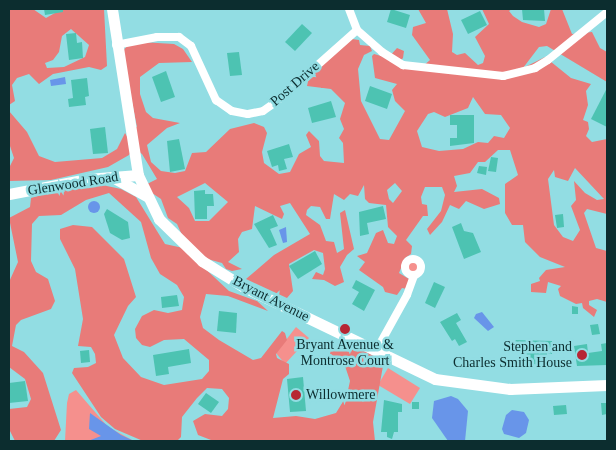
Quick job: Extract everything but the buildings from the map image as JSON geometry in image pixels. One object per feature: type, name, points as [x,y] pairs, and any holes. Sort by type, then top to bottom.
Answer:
[{"type":"main road","name":"Bryant Avenue","points":[[112,9],[116,45],[138,175],[147,196],[172,234],[202,261],[244,287],[425,375],[448,382],[510,389],[607,385]]},
{"type":"main road","name":"Glenwood Road","points":[[9,194],[110,177],[138,175]]},
{"type":"main road","points":[[110,177],[147,196]]},
{"type":"street","points":[[349,9],[356,30],[382,52],[403,65],[503,76],[536,68],[607,12]]},
{"type":"street","name":"Post Drive","points":[[116,45],[172,35],[179,37],[191,46],[216,100],[232,111],[248,114],[262,111],[276,102],[356,30]]},
{"type":"street","points":[[376,351],[407,296],[414,276]]},
{"type":"shaded area","points":[[9,9],[33,9],[46,18],[62,9],[104,9],[107,66],[101,70],[89,67],[53,74],[39,84],[29,74],[17,78],[12,85],[15,101],[9,105]],"holes":[[[71,29],[89,45],[85,57],[64,67],[47,68],[45,63],[53,60],[59,52],[62,36]]]},
{"type":"shaded area","points":[[418,9],[447,9],[453,34],[452,52],[457,55],[465,53],[478,65],[483,63],[485,56],[475,37],[489,24],[482,9],[512,9],[509,11],[522,22],[539,27],[546,24],[551,9],[562,9],[572,34],[592,32],[600,48],[607,52],[607,82],[547,46],[539,47],[523,68],[545,57],[571,78],[591,84],[586,91],[588,105],[583,120],[588,122],[589,129],[586,136],[592,142],[607,139],[607,214],[587,209],[584,213],[596,248],[607,251],[607,302],[597,299],[589,301],[589,305],[597,310],[594,317],[583,308],[582,303],[576,304],[560,296],[558,289],[561,286],[548,282],[546,293],[531,292],[531,284],[540,281],[539,278],[546,270],[565,267],[540,257],[525,242],[523,225],[512,225],[505,213],[505,184],[518,175],[510,150],[498,150],[485,162],[478,162],[470,173],[454,176],[457,186],[454,192],[482,189],[499,198],[500,204],[484,209],[466,201],[459,209],[450,205],[442,222],[430,235],[427,229],[441,211],[445,195],[442,187],[425,187],[421,197],[422,204],[427,205],[428,216],[423,216],[406,240],[412,246],[411,254],[405,258],[399,273],[409,279],[407,289],[402,288],[397,295],[385,292],[383,287],[359,270],[365,262],[357,256],[367,253],[376,233],[383,230],[388,243],[394,244],[397,236],[388,227],[386,205],[369,203],[365,199],[364,185],[358,196],[350,194],[344,200],[334,194],[330,219],[326,219],[320,207],[311,206],[307,210],[306,215],[320,225],[326,241],[334,242],[337,253],[344,249],[340,213],[345,210],[354,249],[347,255],[340,267],[344,282],[335,286],[324,280],[312,279],[316,272],[323,275],[325,269],[323,253],[314,250],[289,264],[293,291],[287,298],[246,279],[274,255],[310,234],[290,203],[280,206],[284,214],[282,219],[255,206],[252,229],[242,232],[238,239],[239,252],[228,262],[242,269],[232,271],[226,269],[222,263],[204,258],[182,235],[177,224],[168,218],[161,199],[152,193],[147,184],[157,179],[142,154],[134,148],[129,155],[108,167],[51,180],[9,181],[9,168],[14,158],[9,143],[9,111],[27,132],[39,156],[55,162],[102,158],[117,149],[125,133],[128,138],[134,126],[137,127],[122,52],[127,46],[141,42],[174,44],[183,49],[192,62],[159,63],[140,77],[140,94],[146,112],[153,118],[180,123],[167,128],[147,145],[151,162],[161,171],[175,173],[185,171],[192,153],[206,152],[230,129],[254,123],[264,127],[267,133],[262,152],[264,163],[279,174],[290,172],[299,154],[311,147],[306,135],[309,131],[319,141],[320,156],[324,161],[344,163],[343,143],[339,138],[344,129],[340,119],[345,103],[331,89],[307,86],[309,77],[352,39],[359,40],[360,45],[370,46],[372,51],[364,55],[358,69],[361,101],[380,139],[389,140],[405,111],[395,101],[392,90],[397,84],[375,78],[372,56],[374,54],[388,58],[397,48],[404,51],[403,58],[400,61],[422,67],[430,60],[412,35],[413,27],[426,23]],"holes":[[[473,97],[485,114],[501,115],[510,128],[504,138],[494,136],[488,143],[478,142],[463,149],[439,151],[422,147],[417,131],[428,114],[434,112],[445,117],[468,108]],[[575,168],[604,199],[597,200],[585,193],[574,181],[576,200],[571,206],[580,230],[573,241],[563,237],[554,225],[548,179],[554,170],[555,177],[568,181]],[[205,183],[228,202],[209,221],[195,221],[189,208],[177,197]],[[395,183],[402,191],[393,203],[389,199],[387,190]]]},
{"type":"shaded area","points":[[88,182],[121,189],[136,197],[165,244],[183,248],[229,291],[257,301],[268,311],[228,296],[206,294],[200,317],[203,328],[253,360],[261,358],[282,331],[285,333],[287,340],[276,354],[277,358],[289,364],[289,374],[283,379],[273,418],[296,416],[315,419],[336,413],[347,395],[350,381],[344,363],[330,354],[332,346],[357,347],[380,359],[383,366],[373,422],[375,441],[211,440],[198,435],[193,421],[205,414],[222,416],[228,409],[229,398],[222,389],[207,388],[197,398],[182,417],[181,437],[177,441],[143,441],[115,429],[101,417],[72,373],[74,368],[88,367],[96,363],[95,354],[91,347],[78,346],[83,319],[75,269],[60,239],[60,229],[73,225],[92,227],[124,259],[136,297],[128,306],[114,335],[123,358],[141,377],[164,385],[202,379],[209,371],[209,360],[184,339],[164,340],[150,347],[142,345],[136,338],[135,329],[142,316],[154,310],[168,313],[182,310],[184,297],[177,285],[160,274],[151,258],[141,222],[109,193],[86,200],[61,215],[39,216],[32,224],[31,261],[36,272],[48,279],[55,301],[51,309],[21,320],[16,325],[12,346],[24,352],[43,373],[61,430],[54,441],[15,441],[9,429],[9,409],[27,407],[31,399],[25,379],[9,367],[9,282],[18,262],[9,218],[30,207],[31,198]]},
{"type":"shaded area","points":[[410,260],[416,260],[420,267],[416,274],[410,274],[406,270],[406,264]]},
{"type":"shaded area","points":[[296,327],[309,338],[285,364],[276,353]]},
{"type":"shaded area","points":[[388,368],[420,388],[410,404],[378,385]]},
{"type":"shaded area","points":[[76,390],[108,427],[134,441],[65,441],[67,403],[69,394]]},
{"type":"water","points":[[65,77],[66,84],[51,86],[50,80]]},
{"type":"water","points":[[94,201],[100,207],[94,213],[88,207]]},
{"type":"water","points":[[286,227],[287,242],[283,243],[279,230]]},
{"type":"water","points":[[482,312],[494,327],[488,331],[474,318],[476,314]]},
{"type":"water","points":[[451,396],[458,399],[468,411],[465,441],[448,441],[432,418],[434,401]]},
{"type":"water","points":[[512,410],[524,412],[529,420],[526,433],[519,438],[504,434],[502,429],[506,415]]},
{"type":"water","points":[[90,413],[121,435],[134,441],[88,441],[101,436],[89,429]]},
{"type":"place","name":"Bryant Avenue & Montrose Court","points":[[345,329]]},
{"type":"place","name":"Stephen and Charles Smith House","points":[[582,355]]},
{"type":"place","name":"Willowmere","points":[[296,395]]}]
